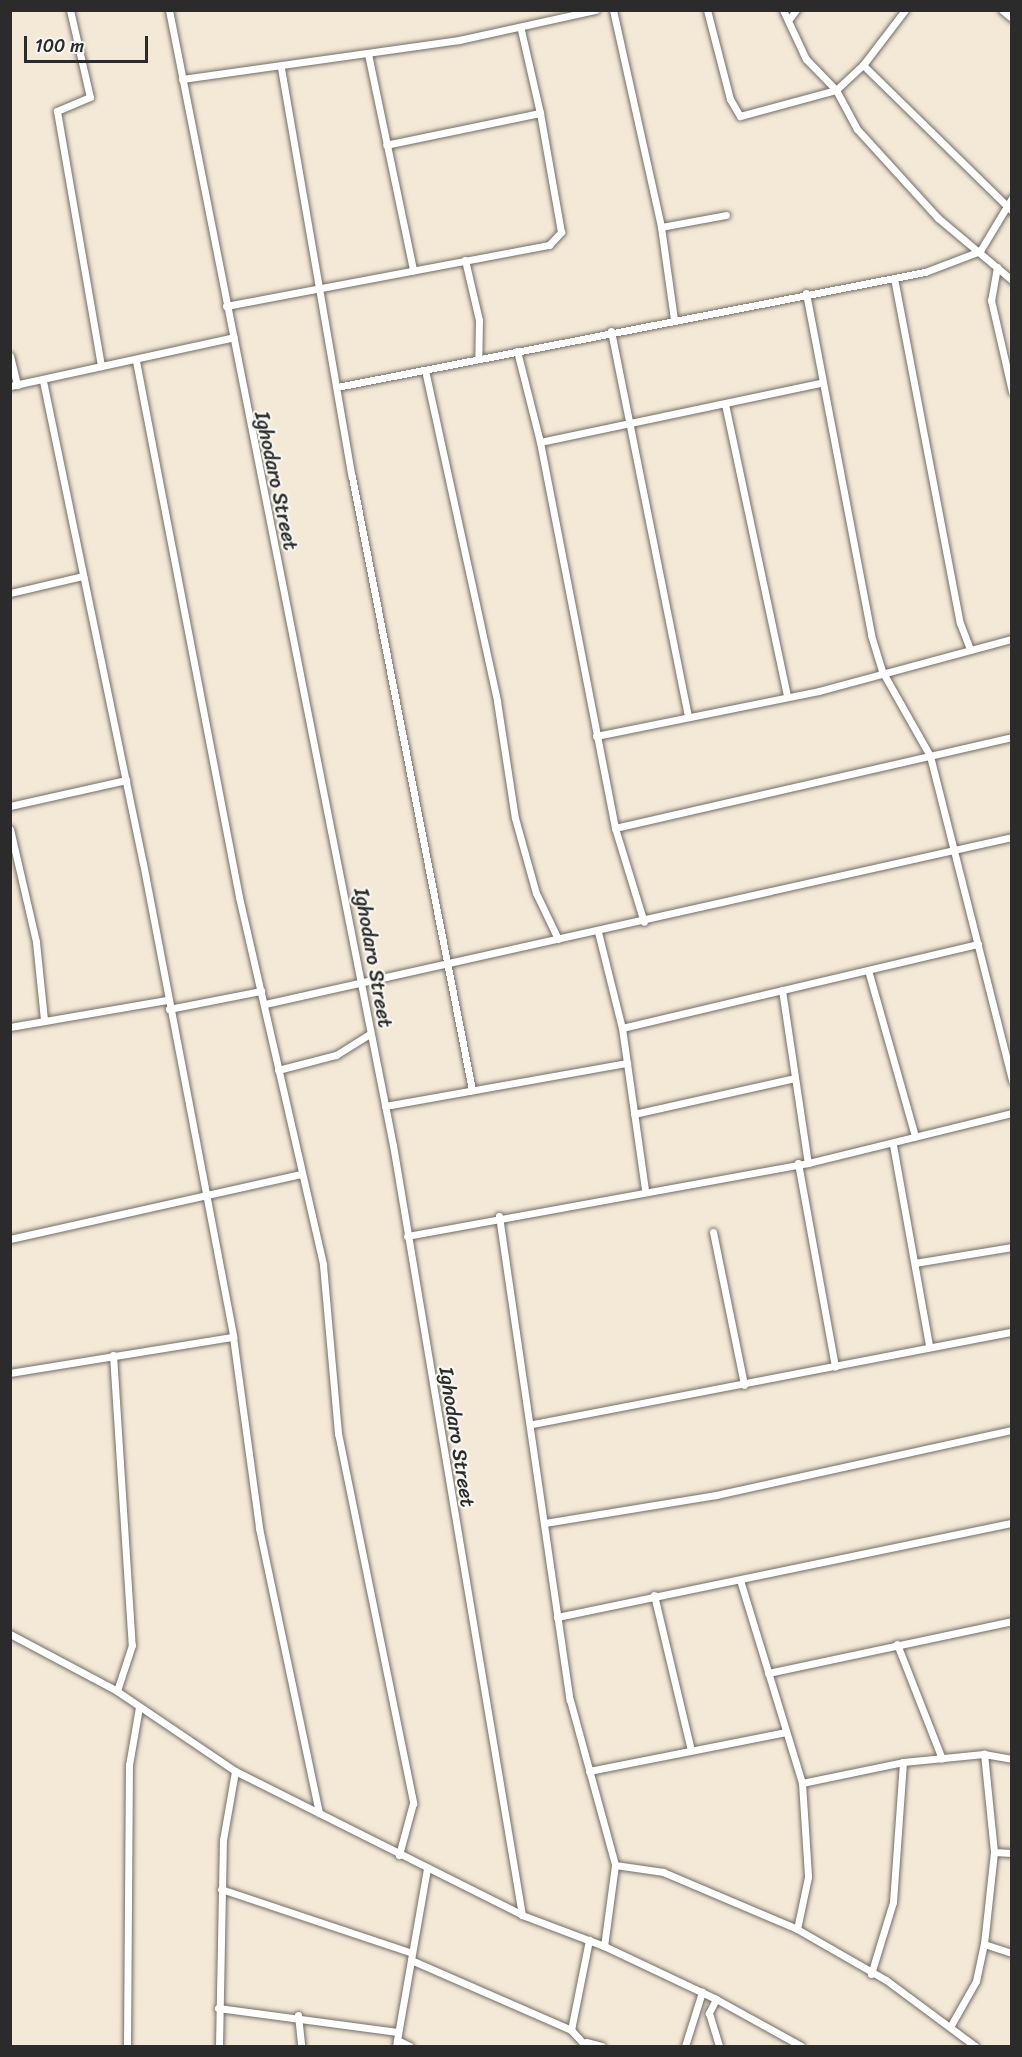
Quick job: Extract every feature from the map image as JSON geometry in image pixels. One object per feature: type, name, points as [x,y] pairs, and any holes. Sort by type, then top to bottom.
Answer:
[{"type":"street","points":[[70,10],[90,97],[57,111],[101,366]]},
{"type":"street","name":"Ighodaro Street","points":[[170,10],[226,306],[385,1106],[522,1915]]},
{"type":"street","points":[[182,80],[281,68],[521,30],[596,10]]},
{"type":"street","points":[[613,10],[661,227],[674,319]]},
{"type":"street","points":[[707,10],[737,115],[836,90],[863,65],[904,10]]},
{"type":"street","points":[[783,10],[790,18],[806,59],[836,90],[856,129],[938,218],[980,251],[1011,280]]},
{"type":"street","points":[[790,18],[796,10]]},
{"type":"street","points":[[1002,10],[1011,18]]},
{"type":"street","points":[[226,306],[319,285],[549,245],[561,232],[540,112],[521,30]]},
{"type":"street","points":[[368,54],[413,270]]},
{"type":"street","points":[[863,65],[1008,208]]},
{"type":"street","points":[[281,68],[337,387],[472,1090]]},
{"type":"street","points":[[386,145],[540,112]]},
{"type":"street","points":[[337,387],[611,331],[894,278],[980,251],[1008,208],[1011,198]]},
{"type":"street","points":[[661,227],[726,215]]},
{"type":"street","points":[[465,260],[479,320],[478,359]]},
{"type":"street","points":[[998,267],[991,300],[1011,393]]},
{"type":"street","points":[[894,278],[960,623],[970,649]]},
{"type":"street","points":[[806,293],[819,383],[857,576],[882,671],[930,756],[956,851],[1011,1081]]},
{"type":"street","points":[[611,331],[688,715]]},
{"type":"street","points":[[10,356],[14,386],[234,338]]},
{"type":"street","points":[[517,351],[540,442],[615,828],[644,922]]},
{"type":"street","points":[[136,361],[261,991],[328,1297],[340,1444],[413,1803],[399,1855]]},
{"type":"street","points":[[425,370],[497,701],[515,818],[538,901],[558,939]]},
{"type":"street","points":[[43,381],[126,780],[233,1337],[259,1528],[319,1813]]},
{"type":"street","points":[[540,442],[819,383]]},
{"type":"street","points":[[725,404],[787,696]]},
{"type":"street","points":[[10,593],[83,576]]},
{"type":"street","points":[[596,736],[787,696],[1011,639]]},
{"type":"street","points":[[615,828],[1011,737]]},
{"type":"street","points":[[10,806],[126,780]]},
{"type":"street","points":[[10,829],[36,942],[44,1020]]},
{"type":"street","points":[[265,1004],[447,962],[644,922],[1011,837]]},
{"type":"street","points":[[598,932],[622,1028],[645,1189]]},
{"type":"street","points":[[622,1028],[978,944]]},
{"type":"street","points":[[868,970],[915,1136]]},
{"type":"street","points":[[782,990],[808,1163]]},
{"type":"street","points":[[169,1009],[261,991]]},
{"type":"street","points":[[10,1027],[167,1000]]},
{"type":"street","points":[[278,1070],[336,1055],[369,1034]]},
{"type":"street","points":[[385,1106],[627,1063]]},
{"type":"street","points":[[634,1114],[795,1078]]},
{"type":"street","points":[[407,1236],[645,1189],[808,1163],[893,1145],[915,1136],[1011,1113]]},
{"type":"street","points":[[893,1145],[929,1345]]},
{"type":"street","points":[[798,1163],[836,1367]]},
{"type":"street","points":[[10,1239],[301,1174]]},
{"type":"street","points":[[499,1216],[533,1424],[556,1617],[589,1772],[615,1865],[604,1946]]},
{"type":"street","points":[[713,1232],[744,1385]]},
{"type":"street","points":[[915,1263],[1011,1247]]},
{"type":"street","points":[[533,1424],[836,1367],[929,1345],[1011,1332]]},
{"type":"street","points":[[10,1373],[233,1337]]},
{"type":"street","points":[[113,1355],[132,1645],[117,1691]]},
{"type":"street","points":[[545,1524],[716,1495],[1011,1430]]},
{"type":"street","points":[[556,1617],[654,1595],[740,1580],[1011,1524]]},
{"type":"street","points":[[740,1580],[802,1783],[808,1877],[797,1929]]},
{"type":"street","points":[[654,1595],[691,1750]]},
{"type":"street","points":[[768,1673],[1011,1621]]},
{"type":"street","points":[[10,1634],[117,1691],[235,1771],[522,1915],[604,1946],[702,1992],[801,2046]]},
{"type":"street","points":[[897,1644],[942,1759]]},
{"type":"street","points":[[127,2046],[129,1765],[139,1707]]},
{"type":"street","points":[[589,1772],[786,1732]]},
{"type":"street","points":[[950,2028],[976,1981],[984,1944],[994,1852],[984,1754]]},
{"type":"street","points":[[802,1783],[903,1762],[984,1754],[1011,1759]]},
{"type":"street","points":[[872,1974],[893,1902],[903,1762]]},
{"type":"street","points":[[219,2046],[223,1840],[235,1771]]},
{"type":"street","points":[[994,1852],[1011,1853]]},
{"type":"street","points":[[615,1865],[663,1872],[797,1929],[872,1974],[975,2046]]},
{"type":"street","points":[[410,2046],[396,2043],[397,2032],[427,1868]]},
{"type":"street","points":[[221,1889],[411,1956],[571,2030],[586,2044],[602,2046]]},
{"type":"street","points":[[571,2030],[589,1940]]},
{"type":"street","points":[[984,1944],[1011,1953]]},
{"type":"street","points":[[685,2046],[702,1992]]},
{"type":"street","points":[[716,1999],[710,2013],[718,2046]]},
{"type":"street","points":[[218,2008],[298,2015],[397,2032]]},
{"type":"street","points":[[298,2015],[301,2046]]}]
